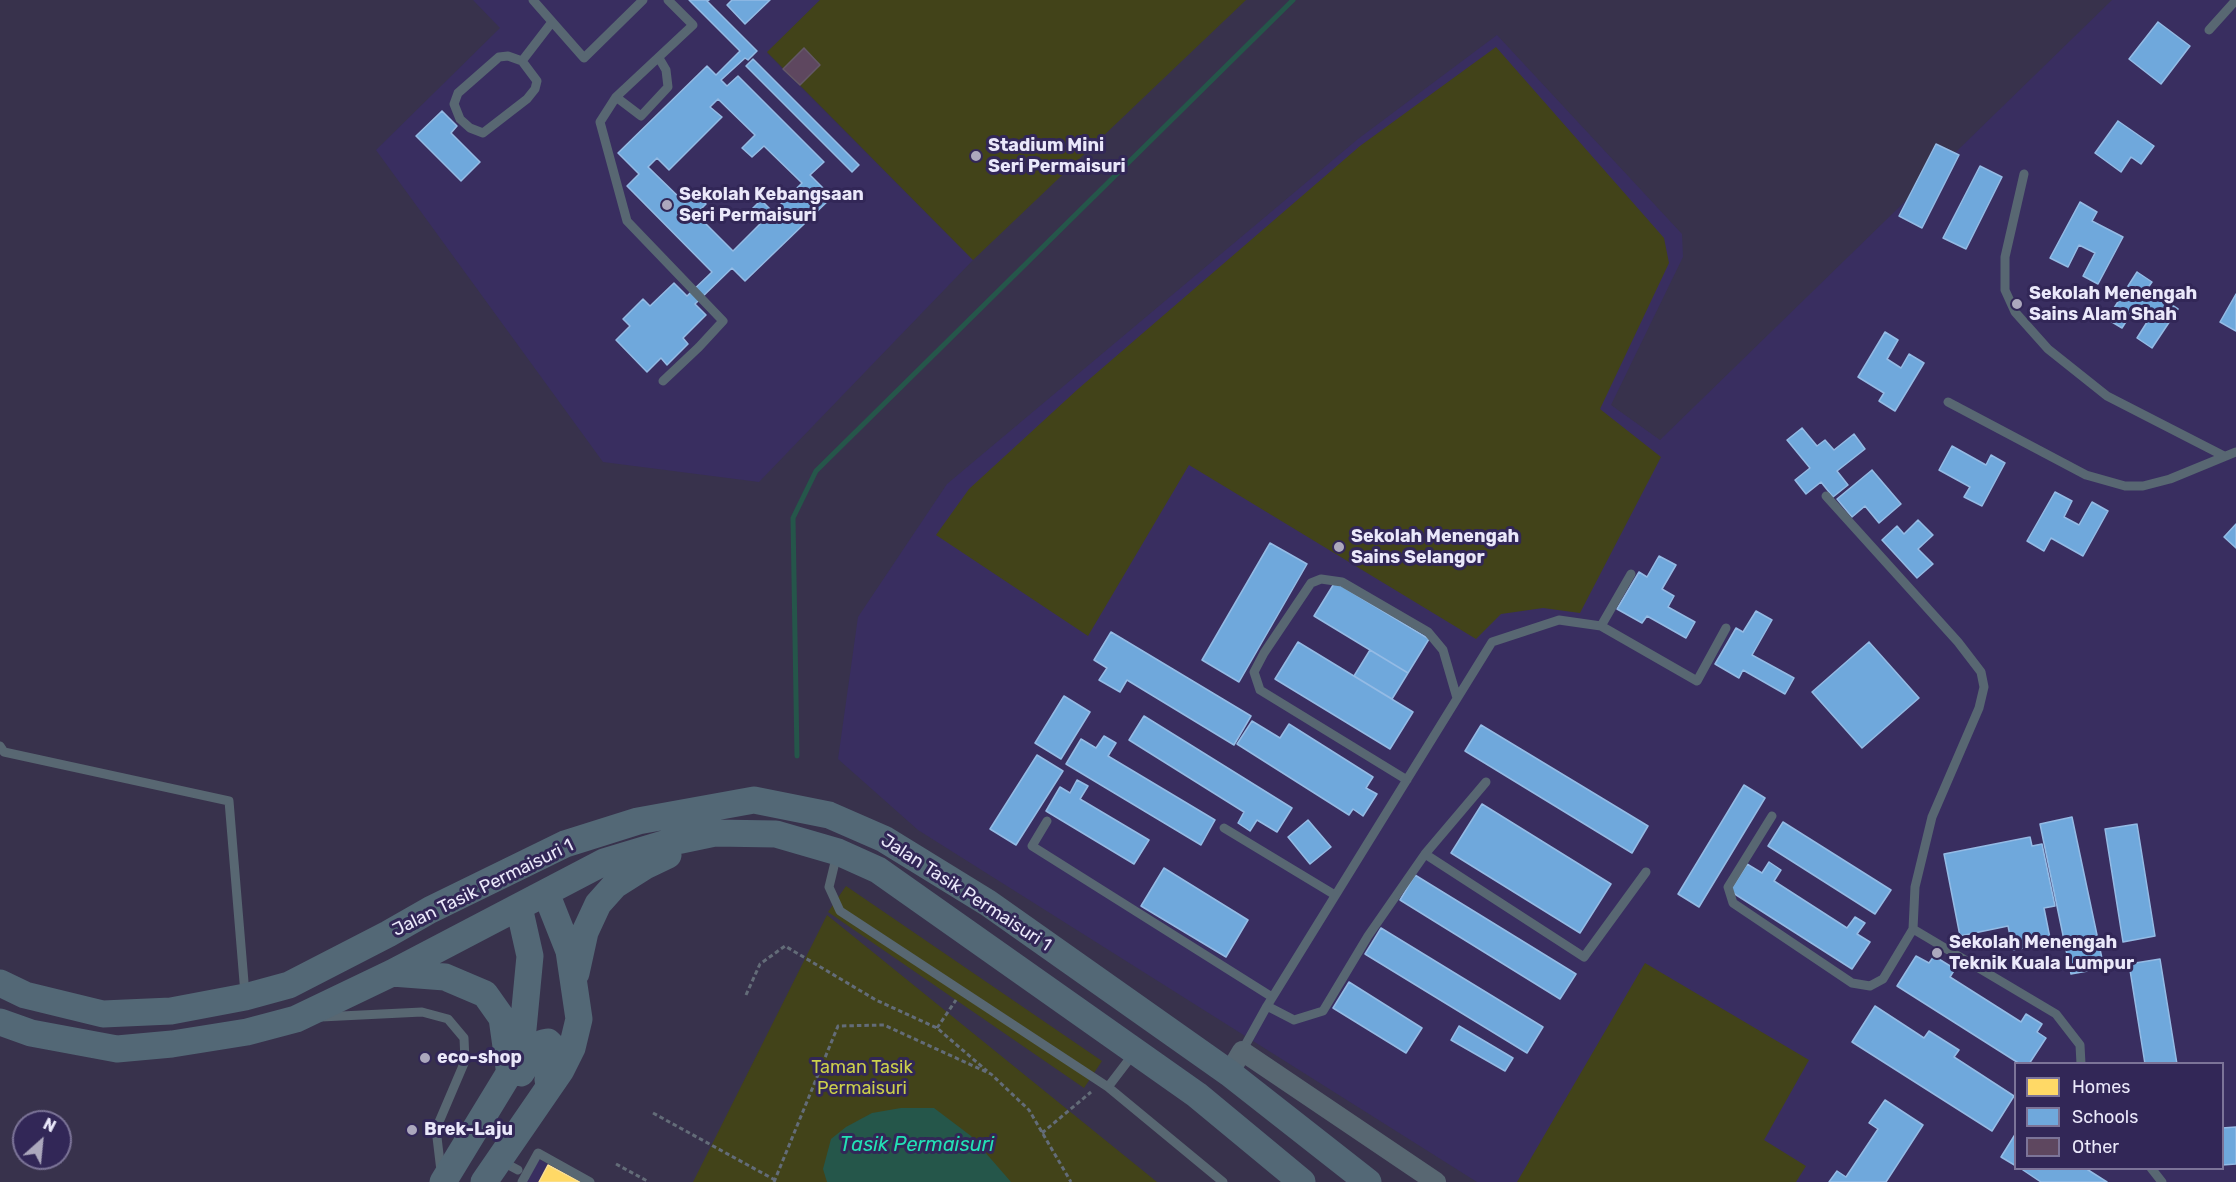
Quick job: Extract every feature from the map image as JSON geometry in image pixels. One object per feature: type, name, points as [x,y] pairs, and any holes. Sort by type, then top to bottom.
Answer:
[{"type":"main road","name":"Jalan Tasik Permaisuri 1","points":[[0,983],[25,994],[103,1014],[171,1011],[245,997],[290,985],[430,910],[565,844],[638,822],[754,800],[829,815],[884,839],[988,903],[1017,924],[1236,1062],[1368,1182]]},
{"type":"main road","points":[[447,1176],[521,1050],[530,956],[531,896],[543,873],[607,841],[638,822]]},
{"type":"main road","name":"Jalan Tasik Permaisuri 1","points":[[0,1022],[31,1033],[117,1049],[172,1044],[247,1032],[296,1018],[392,973],[531,896],[604,862],[667,843],[715,833],[776,834],[838,852],[878,870],[1197,1095],[1302,1182]]},
{"type":"main road","points":[[573,984],[585,932],[598,904],[615,885],[645,866],[715,833]]},
{"type":"main road","points":[[388,934],[447,918],[504,890],[531,896],[569,951],[579,1018],[572,1048],[500,1171]]},
{"type":"main road","points":[[996,953],[1017,924]]},
{"type":"main road","points":[[392,973],[445,977],[485,994],[502,1018],[510,1072]]},
{"type":"main road","points":[[447,1176],[473,1154],[529,1058],[537,1048],[548,1042],[554,1048],[545,1093]]},
{"type":"street","points":[[1236,1062],[1436,1182]]},
{"type":"lane","points":[[533,0],[584,58],[643,0]]},
{"type":"lane","points":[[663,381],[723,321],[627,221],[600,122],[616,97],[693,24],[668,0]]},
{"type":"lane","points":[[2209,30],[2236,0]]},
{"type":"lane","points":[[522,61],[552,22]]},
{"type":"lane","points":[[508,56],[522,61],[537,81],[535,89],[527,99],[483,133],[470,128],[460,119],[454,104],[458,93],[499,57],[508,56]]},
{"type":"lane","points":[[616,97],[641,116],[668,87],[666,70],[659,58]]},
{"type":"lane","points":[[2024,174],[2005,257],[2005,290],[2014,312],[2048,349],[2107,396],[2224,456]]},
{"type":"lane","points":[[1948,402],[2086,475],[2125,486],[2143,486],[2170,479],[2236,452]]},
{"type":"lane","points":[[1772,816],[1728,887],[1733,903],[1852,983],[1870,986],[1883,979],[1913,929],[1915,887],[1932,817],[1979,708],[1984,687],[1981,672],[1958,642],[1826,496]]},
{"type":"lane","points":[[1601,626],[1631,574]]},
{"type":"lane","points":[[1407,780],[1260,690],[1254,672],[1264,653],[1311,583],[1321,579],[1342,582],[1428,632],[1443,650],[1457,698]]},
{"type":"lane","points":[[1236,1062],[1272,997],[1492,642],[1559,620],[1601,626],[1697,681],[1726,628]]},
{"type":"lane","points":[[0,747],[4,752],[229,801],[245,997]]},
{"type":"lane","points":[[1267,1006],[1294,1020],[1323,1011],[1368,936],[1425,854],[1486,782]]},
{"type":"lane","points":[[1047,821],[1032,846],[1272,997]]},
{"type":"lane","points":[[1224,828],[1335,895]]},
{"type":"lane","points":[[838,852],[829,887],[840,911],[1108,1087],[1223,1182]]},
{"type":"lane","points":[[1425,854],[1584,957],[1646,872]]},
{"type":"lane","points":[[1913,929],[2056,1014],[2080,1045],[2081,1062]]},
{"type":"lane","points":[[296,1018],[422,1012],[448,1019],[464,1038],[465,1061],[436,1129],[447,1176]]},
{"type":"lane","points":[[1108,1087],[1136,1052]]},
{"type":"lane","points":[[522,1182],[538,1153],[590,1182]]},
{"type":"lane","points":[[2153,1170],[2162,1182]]},
{"type":"path","points":[[746,995],[760,964],[785,946],[876,1000],[938,1028],[1029,1110],[1071,1182]]},
{"type":"path","points":[[938,1028],[954,1004]]},
{"type":"path","points":[[653,1113],[774,1181],[838,1026],[884,1025],[991,1074]]},
{"type":"path","points":[[1042,1132],[1081,1102]]},
{"type":"path","points":[[616,1164],[649,1182]]},
{"type":"shaded area","name":"Sekolah Kebangsaan Seri Permaisuri","points":[[473,0],[820,0],[767,53],[973,260],[759,482],[603,462],[376,150],[500,28]]},
{"type":"shaded area","points":[[2112,0],[2236,0],[2236,1182],[1477,1182],[918,830],[838,759],[858,617],[947,484],[1358,139],[1497,35],[1682,234],[1683,257],[1611,405],[1660,440]]},
{"type":"shaded area","points":[[539,1159],[582,1182],[526,1182]]},
{"type":"green space","name":"Stadium Mini Seri Permaisuri","points":[[820,0],[1246,0],[973,260],[767,52]]},
{"type":"green space","points":[[1496,47],[1664,238],[1669,263],[1600,409],[1661,457],[1580,613],[1543,608],[1501,614],[1476,639],[1189,465],[1088,636],[936,535],[969,489],[1078,389],[1360,146]]},
{"type":"green space","points":[[846,886],[1102,1061],[1084,1088],[828,912]]},
{"type":"green space","name":"Taman Tasik Permaisuri","points":[[827,915],[1157,1182],[693,1182]]},
{"type":"green space","points":[[1645,963],[1809,1060],[1764,1140],[1806,1166],[1796,1182],[1517,1182]]},
{"type":"water","name":"Tasik Permaisuri","points":[[901,1108],[934,1108],[971,1136],[1011,1182],[827,1182],[823,1169],[831,1139],[846,1127],[872,1113]]},
{"type":"building: Homes","points":[[548,1165],[580,1182],[539,1182]]},
{"type":"building: Schools","points":[[689,0],[709,0],[707,1],[757,51],[748,60],[745,58],[721,80],[727,86],[738,76],[824,162],[810,175],[832,197],[745,281],[732,268],[695,304],[706,315],[683,338],[688,344],[667,365],[661,358],[647,372],[616,340],[630,326],[623,319],[643,299],[650,306],[674,283],[687,296],[712,272],[627,186],[639,174],[618,153],[707,66],[716,75],[740,51]],"holes":[[[718,99],[755,135],[742,148],[752,157],[764,146],[802,183],[773,212],[761,200],[749,212],[761,223],[733,251],[696,214],[706,204],[695,193],[685,203],[648,167],[657,158],[669,170],[722,117],[710,107]]]},
{"type":"building: Schools","points":[[732,0],[770,0],[745,24],[727,5]]},
{"type":"building: Schools","points":[[2158,22],[2190,46],[2161,84],[2129,59]]},
{"type":"building: Schools","points":[[753,59],[859,165],[852,172],[746,66]]},
{"type":"building: Schools","points":[[442,111],[457,126],[451,133],[480,162],[461,181],[416,136]]},
{"type":"building: Schools","points":[[2118,121],[2154,146],[2141,164],[2131,157],[2121,172],[2095,153]]},
{"type":"building: Schools","points":[[1936,144],[1959,155],[1922,228],[1899,216]]},
{"type":"building: Schools","points":[[1980,166],[2002,177],[1966,249],[1943,238]]},
{"type":"building: Schools","points":[[2080,202],[2097,212],[2092,221],[2123,237],[2098,284],[2083,276],[2095,253],[2079,245],[2068,267],[2050,258]]},
{"type":"building: Schools","points":[[2137,272],[2152,282],[2147,289],[2178,309],[2152,348],[2137,338],[2149,319],[2134,309],[2122,328],[2107,319]]},
{"type":"building: Schools","points":[[2236,294],[2236,331],[2220,322]]},
{"type":"building: Schools","points":[[1885,332],[1898,340],[1887,359],[1901,368],[1909,354],[1924,363],[1895,411],[1879,401],[1884,393],[1858,377]]},
{"type":"building: Schools","points":[[1802,428],[1817,446],[1825,440],[1834,450],[1854,434],[1865,449],[1837,471],[1848,485],[1833,497],[1821,482],[1806,494],[1795,480],[1810,468],[1787,440]]},
{"type":"building: Schools","points":[[1952,446],[1986,465],[1991,455],[2005,463],[1982,506],[1964,497],[1970,487],[1939,470]]},
{"type":"building: Schools","points":[[1872,470],[1901,504],[1879,523],[1865,506],[1852,517],[1837,499]]},
{"type":"building: Schools","points":[[2055,492],[2072,501],[2064,517],[2079,525],[2092,502],[2108,511],[2083,556],[2051,538],[2044,551],[2027,541]]},
{"type":"building: Schools","points":[[1918,520],[1933,535],[1918,549],[1933,564],[1917,578],[1882,540],[1897,526],[1904,534]]},
{"type":"building: Schools","points":[[2236,524],[2236,548],[2224,537]]},
{"type":"building: Schools","points":[[1270,543],[1307,564],[1239,682],[1202,660]]},
{"type":"building: Schools","points":[[1659,556],[1676,565],[1662,589],[1674,596],[1668,607],[1695,622],[1686,638],[1647,616],[1642,623],[1617,609],[1639,572],[1647,577]]},
{"type":"building: Schools","points":[[1335,582],[1429,639],[1408,673],[1314,616]]},
{"type":"building: Schools","points":[[1756,611],[1772,620],[1752,655],[1794,678],[1785,694],[1743,670],[1739,678],[1715,664],[1736,628],[1743,632]]},
{"type":"building: Schools","points":[[1111,632],[1251,716],[1234,745],[1127,680],[1120,692],[1099,680],[1107,668],[1094,660]]},
{"type":"building: Schools","points":[[1298,642],[1413,712],[1390,749],[1275,679]]},
{"type":"building: Schools","points":[[1869,642],[1919,698],[1862,748],[1812,692]]},
{"type":"building: Schools","points":[[1370,650],[1408,673],[1392,699],[1354,676]]},
{"type":"building: Schools","points":[[1064,696],[1090,712],[1061,759],[1035,743]]},
{"type":"building: Schools","points":[[1144,716],[1292,808],[1277,832],[1257,820],[1250,831],[1238,823],[1244,812],[1129,740]]},
{"type":"building: Schools","points":[[1252,721],[1280,738],[1289,724],[1373,777],[1366,788],[1377,794],[1363,816],[1353,809],[1349,815],[1237,744]]},
{"type":"building: Schools","points":[[1481,725],[1648,826],[1632,853],[1465,751]]},
{"type":"building: Schools","points":[[1104,736],[1116,743],[1108,756],[1215,820],[1201,845],[1066,764],[1081,739],[1096,748]]},
{"type":"building: Schools","points":[[1037,755],[1063,771],[1016,845],[990,829]]},
{"type":"building: Schools","points":[[1077,780],[1088,786],[1080,799],[1149,840],[1134,864],[1046,811],[1060,787],[1070,793]]},
{"type":"building: Schools","points":[[1744,785],[1765,798],[1699,907],[1678,894]]},
{"type":"building: Schools","points":[[1482,804],[1611,884],[1580,933],[1451,853]]},
{"type":"building: Schools","points":[[2072,817],[2104,968],[2071,974],[2040,824]]},
{"type":"building: Schools","points":[[1308,820],[1331,847],[1310,864],[1288,837]]},
{"type":"building: Schools","points":[[1783,822],[1891,890],[1875,914],[1768,846]]},
{"type":"building: Schools","points":[[2137,824],[2155,936],[2123,942],[2105,829]]},
{"type":"building: Schools","points":[[2030,837],[2032,846],[2042,844],[2055,906],[2044,908],[2051,943],[2013,950],[2008,926],[1960,936],[1944,854]]},
{"type":"building: Schools","points":[[1769,862],[1781,870],[1774,881],[1847,928],[1855,917],[1865,923],[1857,934],[1870,942],[1852,969],[1730,891],[1747,864],[1762,873]]},
{"type":"building: Schools","points":[[1164,868],[1248,920],[1226,957],[1141,906]]},
{"type":"building: Schools","points":[[1415,875],[1576,974],[1560,999],[1400,900]]},
{"type":"building: Schools","points":[[1381,928],[1543,1027],[1527,1053],[1365,954]]},
{"type":"building: Schools","points":[[1916,956],[1929,963],[1934,956],[1955,969],[1950,977],[2021,1022],[2026,1014],[2042,1024],[2037,1032],[2046,1038],[2030,1062],[2017,1062],[1897,986]]},
{"type":"building: Schools","points":[[2160,959],[2177,1062],[2145,1062],[2129,964]]},
{"type":"building: Schools","points":[[1349,982],[1422,1028],[1406,1053],[1333,1008]]},
{"type":"building: Schools","points":[[1875,1006],[1924,1038],[1929,1031],[1959,1050],[1954,1057],[2014,1096],[1992,1131],[1852,1042]]},
{"type":"building: Schools","points":[[1459,1026],[1513,1058],[1505,1071],[1451,1040]]},
{"type":"building: Schools","points":[[1885,1100],[1923,1125],[1886,1182],[1829,1182],[1837,1171],[1846,1177],[1878,1129],[1869,1123]]},
{"type":"building: Schools","points":[[2236,1127],[2236,1164],[2224,1165],[2224,1128]]},
{"type":"building: Schools","points":[[2014,1136],[2014,1165],[2001,1157]]},
{"type":"building: Schools","points":[[2023,1170],[2088,1170],[2107,1182],[2041,1182]]},
{"type":"building: Other","points":[[804,48],[820,65],[800,85],[783,69]]},
{"type":"waterway","points":[[797,756],[793,518],[816,471],[1293,0]]},
{"type":"place","name":"Stadium Mini Seri Permaisuri","points":[[976,156]]},
{"type":"place","name":"Sekolah Kebangsaan Seri Permaisuri","points":[[667,205]]},
{"type":"place","name":"Sekolah Menengah Sains Alam Shah","points":[[2017,304]]},
{"type":"place","name":"Sekolah Menengah Sains Selangor","points":[[1339,547]]},
{"type":"place","name":"Sekolah Menengah Teknik Kuala Lumpur","points":[[1937,953]]},
{"type":"place","name":"eco-shop","points":[[425,1058]]},
{"type":"place","name":"Brek-Laju","points":[[412,1130]]}]
